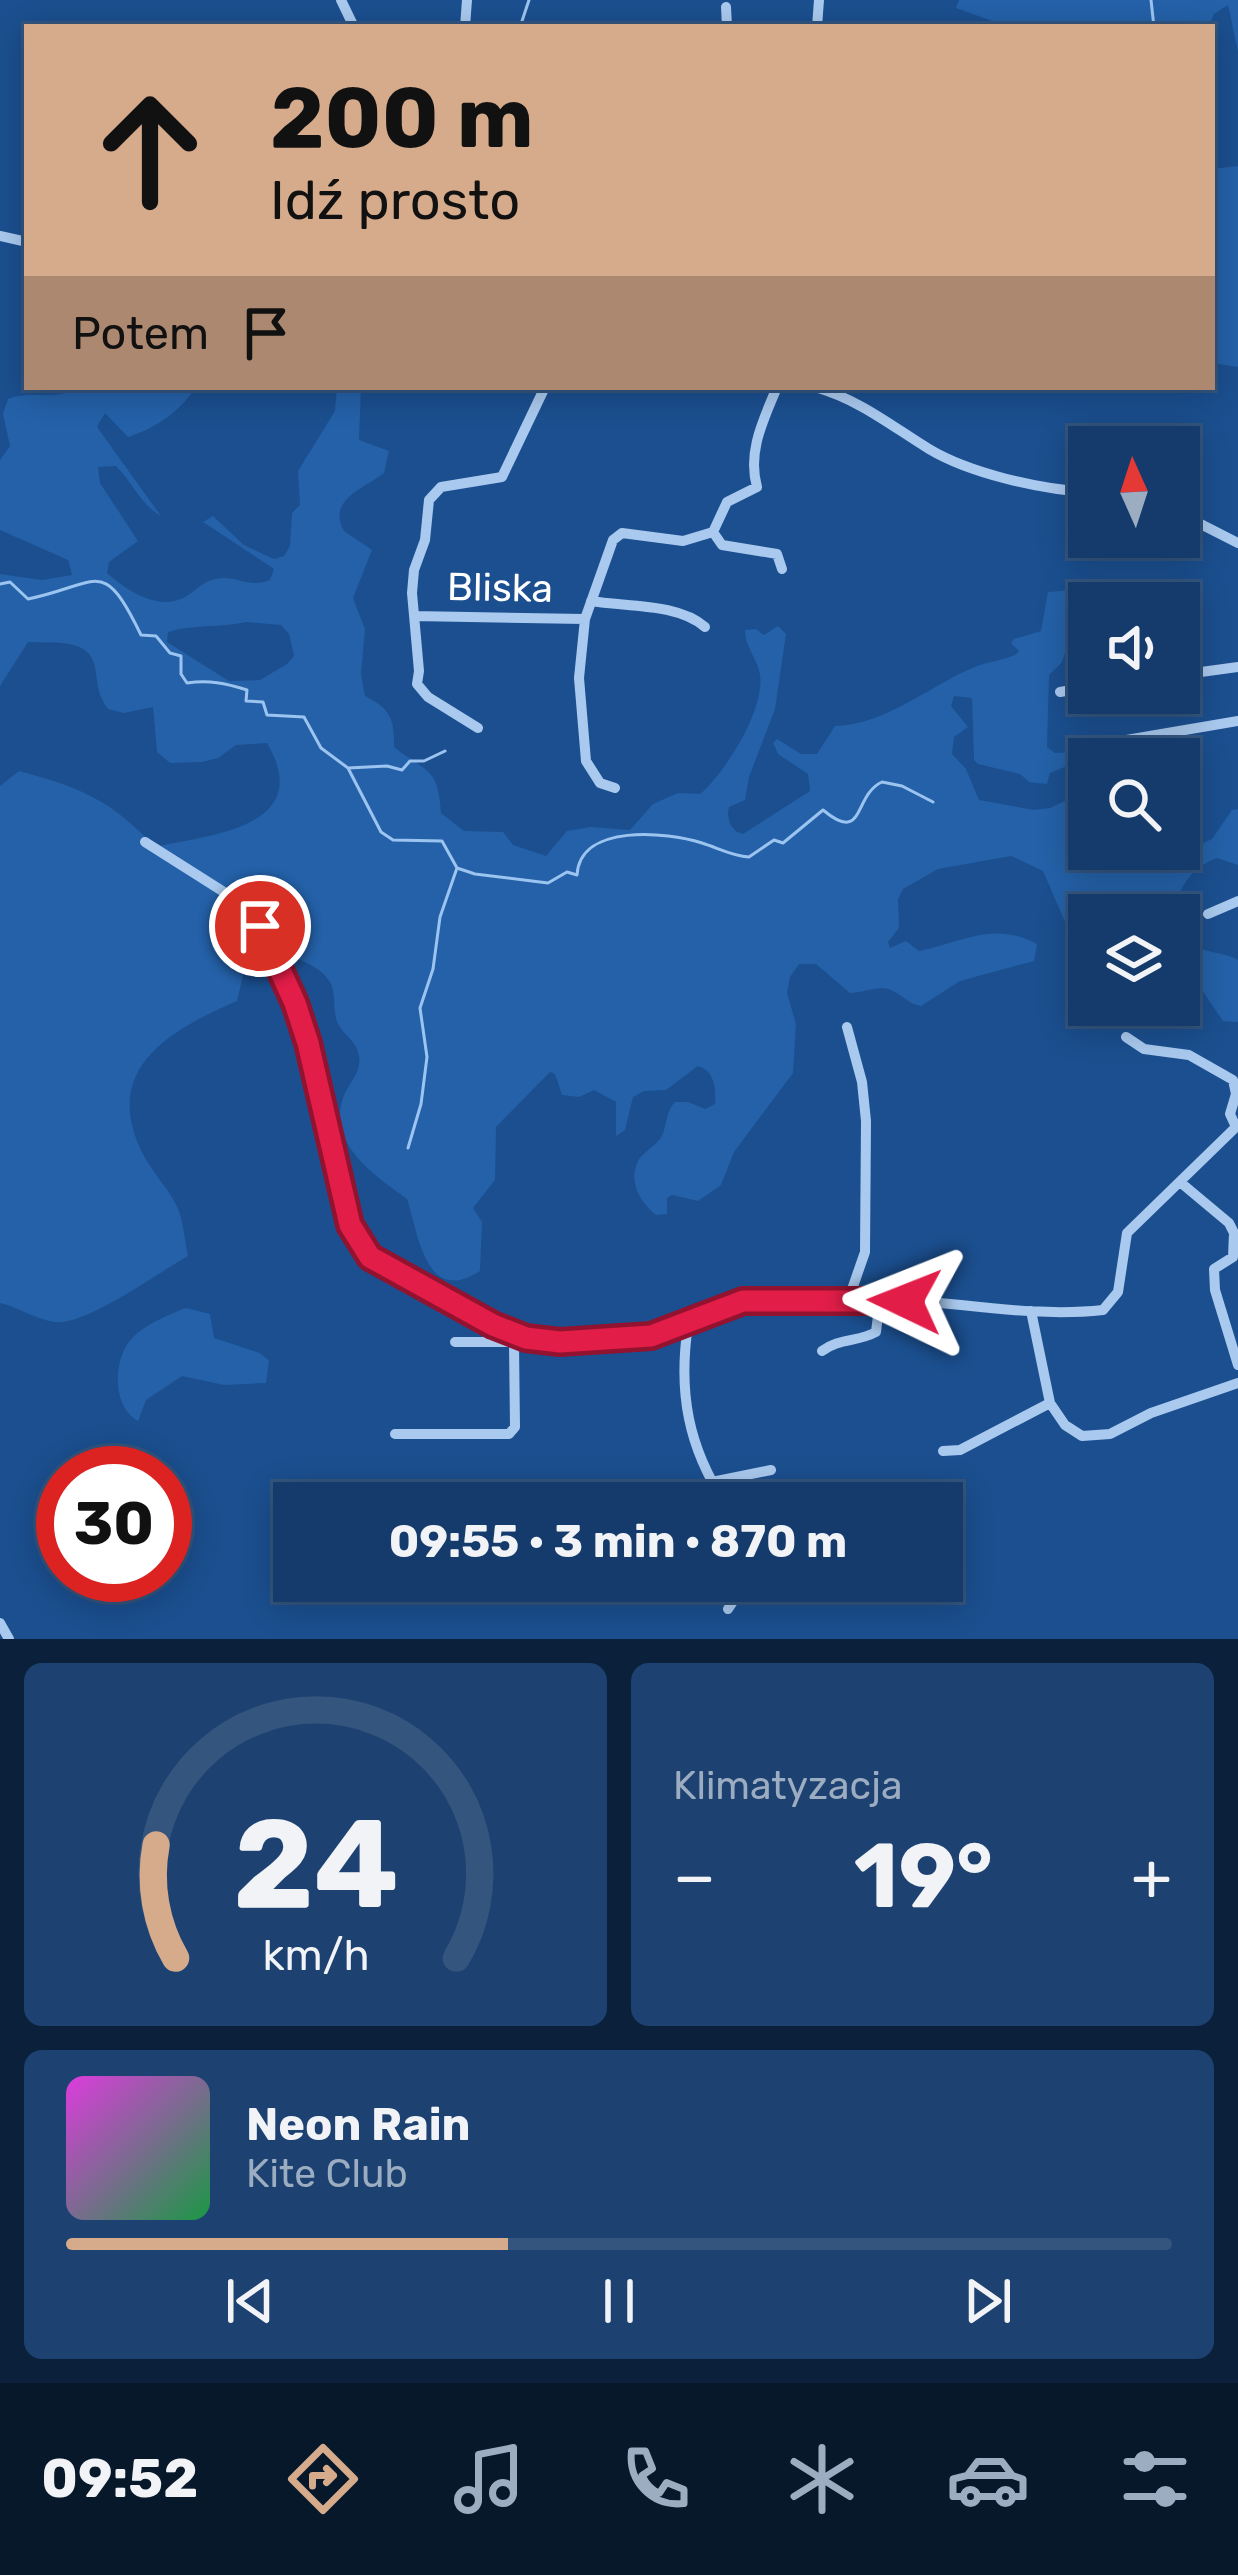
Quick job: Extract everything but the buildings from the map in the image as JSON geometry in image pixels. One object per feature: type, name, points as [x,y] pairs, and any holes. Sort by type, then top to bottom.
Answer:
[{"type":"street","points":[[726,7],[727,24]]},
{"type":"street","points":[[478,728],[428,697],[417,684],[414,569],[425,540],[430,500],[441,487],[502,477],[544,390]]},
{"type":"street","points":[[615,788],[599,782],[586,760],[579,678],[584,619],[613,540],[622,533],[682,541],[713,532],[727,502],[757,487],[753,459],[757,438],[776,390]]},
{"type":"street","points":[[823,390],[870,408],[927,448],[971,468],[1068,488]]},
{"type":"street","points":[[1200,524],[1238,543]]},
{"type":"street","points":[[713,532],[722,545],[777,554],[782,569]]},
{"type":"street","points":[[591,601],[674,613],[695,618],[705,627]]},
{"type":"street","name":"Bliska","points":[[414,616],[584,619]]},
{"type":"street","points":[[1200,672],[1238,667]]},
{"type":"street","points":[[1060,692],[1068,691]]},
{"type":"street","points":[[1138,738],[1238,721]]},
{"type":"street","points":[[146,842],[235,899],[260,926],[308,1043],[350,1225],[360,1246],[370,1257],[449,1304],[520,1341]]},
{"type":"street","points":[[1208,914],[1238,902]]},
{"type":"street","points":[[848,1027],[866,1121],[865,1252],[849,1298]]},
{"type":"street","points":[[454,1342],[626,1340],[692,1322],[721,1306],[743,1301],[849,1298],[1031,1311],[1103,1310],[1118,1292],[1127,1233],[1237,1126],[1230,1114],[1236,1094],[1233,1081],[1189,1055],[1144,1049],[1126,1037]]},
{"type":"street","points":[[1180,1183],[1234,1220],[1233,1257],[1214,1269],[1215,1290],[1238,1365]]},
{"type":"street","points":[[822,1351],[835,1341],[862,1340],[876,1332],[880,1299]]},
{"type":"street","points":[[1031,1311],[1050,1403],[1065,1425],[1082,1436],[1110,1434],[1151,1413],[1238,1383]]},
{"type":"street","points":[[692,1322],[683,1391],[689,1432],[712,1482]]},
{"type":"street","points":[[395,1434],[509,1434],[515,1426],[520,1341]]},
{"type":"street","points":[[943,1450],[960,1450],[1050,1403]]},
{"type":"street","points":[[717,1482],[771,1470]]},
{"type":"street","points":[[728,1609],[733,1602]]},
{"type":"street","points":[[0,1623],[10,1639]]},
{"type":"shaded area","points":[[959,0],[1238,0],[1238,52],[1228,5],[1214,14],[1209,24],[1001,24],[956,8]]},
{"type":"shaded area","points":[[1238,166],[1238,367],[1215,363],[1215,169]]},
{"type":"shaded area","points":[[69,390],[194,390],[167,418],[139,433],[128,437],[105,413],[97,427],[161,516],[116,466],[98,467],[100,483],[138,541],[109,562],[107,573],[132,591],[163,602],[183,598],[215,579],[270,580],[274,569],[203,522],[213,516],[244,545],[274,559],[284,556],[290,546],[292,513],[300,505],[298,471],[335,411],[337,390],[361,390],[359,440],[389,451],[384,473],[350,496],[340,511],[344,531],[372,550],[353,598],[365,629],[361,674],[365,696],[380,705],[392,722],[394,747],[434,778],[441,813],[464,831],[503,832],[513,845],[546,856],[567,831],[591,827],[630,830],[653,804],[678,793],[700,794],[731,756],[756,705],[760,675],[745,630],[756,629],[764,635],[778,626],[786,634],[775,709],[745,800],[728,811],[733,827],[743,834],[810,791],[808,774],[778,754],[773,743],[777,739],[801,754],[817,754],[835,726],[871,719],[970,669],[1015,655],[1019,651],[1011,643],[1014,639],[1041,631],[1048,592],[1068,591],[1068,646],[1062,662],[1049,675],[1047,747],[1055,753],[1068,752],[1068,766],[1050,773],[1047,784],[978,764],[974,760],[972,698],[954,696],[951,706],[968,727],[954,737],[952,754],[966,769],[979,800],[1034,810],[1068,799],[1068,870],[1196,870],[1180,894],[1068,894],[1068,926],[1043,871],[1011,856],[938,869],[903,889],[898,899],[899,928],[888,942],[890,948],[906,941],[919,951],[1007,934],[1037,944],[1034,961],[960,981],[921,1006],[888,989],[850,993],[816,964],[799,964],[787,993],[796,1024],[793,1073],[734,1152],[721,1185],[698,1201],[672,1195],[667,1198],[667,1214],[656,1215],[645,1204],[635,1184],[635,1169],[660,1139],[675,1102],[705,1109],[715,1104],[715,1087],[708,1072],[698,1066],[666,1090],[633,1097],[625,1130],[616,1136],[616,1102],[594,1090],[579,1097],[562,1095],[550,1072],[496,1127],[495,1180],[473,1208],[482,1222],[480,1271],[462,1280],[447,1280],[436,1273],[420,1246],[407,1199],[368,1169],[348,1144],[340,1115],[359,1056],[338,1024],[330,982],[281,946],[266,921],[244,918],[252,937],[237,1001],[165,1041],[135,1077],[130,1100],[132,1126],[144,1156],[179,1211],[188,1256],[102,1308],[67,1321],[54,1322],[0,1303],[0,786],[19,771],[60,783],[109,807],[155,847],[250,822],[268,810],[278,793],[279,771],[267,743],[236,745],[202,762],[170,763],[157,752],[153,707],[124,713],[108,709],[93,661],[81,647],[28,642],[0,686],[0,574],[42,580],[72,575],[68,560],[0,530],[0,460],[10,446],[3,414],[8,399]],"holes":[[[246,622],[281,625],[289,634],[294,656],[260,680],[229,681],[167,642],[168,632]]]},
{"type":"shaded area","points":[[1238,809],[1238,865],[1217,858],[1200,867],[1200,845],[1212,839],[1232,810]]},
{"type":"shaded area","points":[[1200,948],[1238,960],[1238,1022],[1223,1021],[1200,987]]},
{"type":"shaded area","points":[[186,1308],[210,1314],[214,1338],[260,1353],[269,1361],[266,1383],[224,1385],[182,1376],[146,1400],[138,1421],[120,1396],[123,1352],[140,1331]]},
{"type":"waterway","points":[[521,24],[529,0]]},
{"type":"waterway","points":[[1151,0],[1154,24]]},
{"type":"waterway","points":[[0,584],[10,582],[28,599],[85,583],[107,584],[141,635],[156,636],[170,653],[181,656],[181,674],[187,683],[210,682],[247,690],[246,701],[263,702],[267,715],[304,717],[321,748],[348,768],[381,832],[393,840],[442,841],[457,868],[440,917],[433,969],[420,1008],[427,1057],[421,1104],[408,1148]]},
{"type":"waterway","points":[[348,768],[402,770],[410,761],[424,761],[445,751]]},
{"type":"waterway","points":[[457,868],[548,883],[567,872],[577,875],[582,858],[593,847],[628,835],[687,839],[749,857],[774,840],[783,843],[823,810],[836,819],[852,820],[882,782],[933,802]]},
{"type":"route","points":[[260,926],[308,1043],[350,1225],[360,1246],[370,1257],[449,1304],[526,1338],[585,1343],[651,1336],[743,1301],[905,1301]]}]
